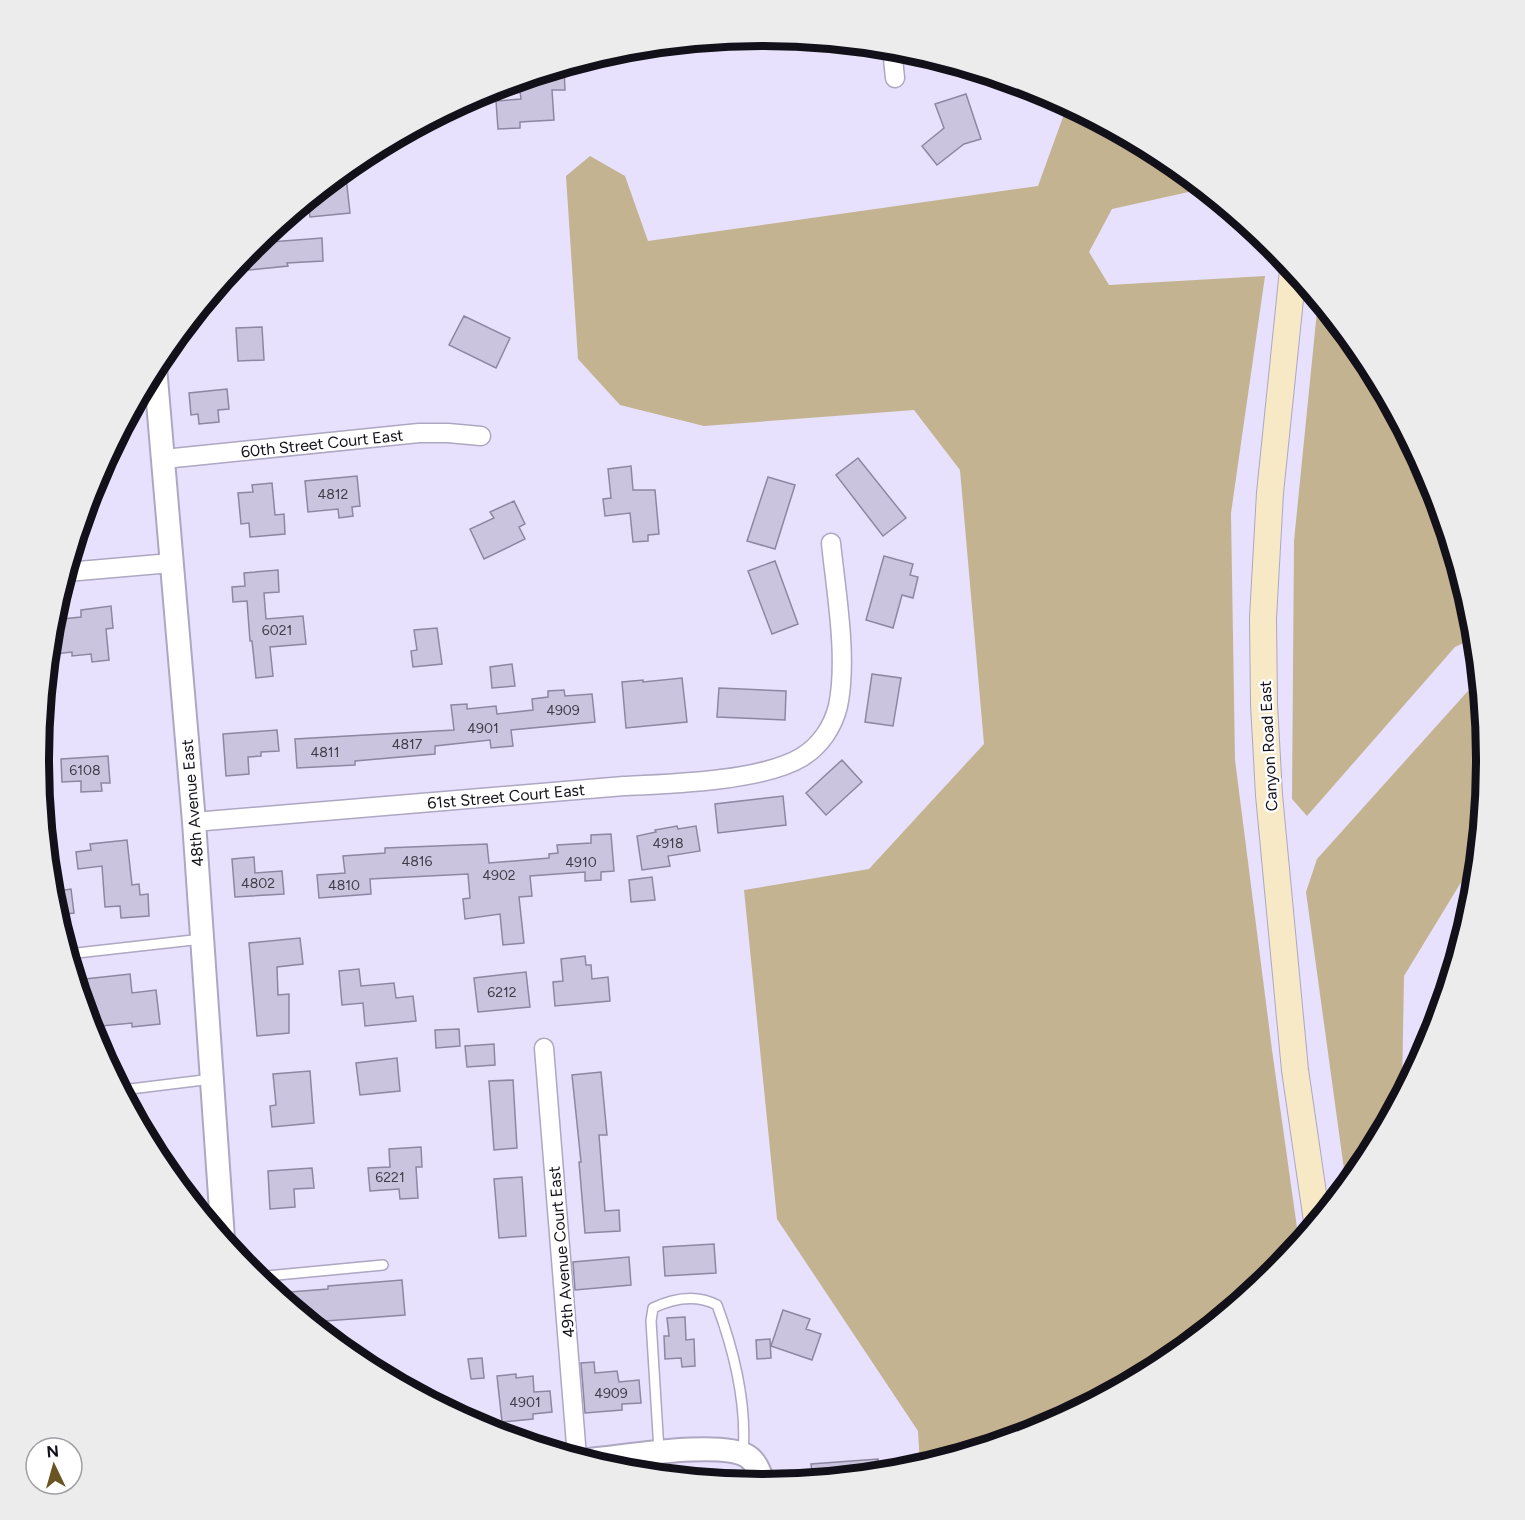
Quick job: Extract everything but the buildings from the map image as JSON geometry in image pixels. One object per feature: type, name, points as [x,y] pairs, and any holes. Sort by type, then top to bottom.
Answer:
[{"type":"main road","name":"Canyon Road East","points":[[1292,282],[1270,493],[1263,618],[1264,704],[1269,795],[1295,1070],[1315,1210]]},
{"type":"street","points":[[893,59],[895,78]]},
{"type":"street","name":"48th Avenue East","points":[[157,384],[194,822],[223,1226]]},
{"type":"street","name":"60th Street Court East","points":[[164,459],[419,433],[481,436]]},
{"type":"street","name":"61st Street Court East","points":[[194,822],[624,786],[680,784],[787,765],[813,749],[832,723],[837,708],[841,685],[840,642],[831,543]]},
{"type":"street","points":[[74,571],[171,563]]},
{"type":"street","name":"49th Avenue Court East","points":[[544,1047],[576,1449]]},
{"type":"street","points":[[613,1458],[702,1449],[729,1450],[746,1456],[755,1463],[760,1474]]},
{"type":"lane","points":[[76,953],[202,939]]},
{"type":"lane","points":[[130,1089],[212,1079]]},
{"type":"lane","points":[[270,1276],[383,1266]]},
{"type":"lane","points":[[659,1453],[651,1321],[653,1308],[668,1301],[687,1298],[706,1300],[717,1305],[725,1326],[740,1398],[746,1456]]},
{"type":"shaded area","points":[[1064,114],[1119,142],[1193,191],[1112,209],[1089,252],[1109,285],[1265,276],[1231,513],[1235,760],[1298,1232],[1267,1265],[1197,1326],[1119,1378],[1036,1419],[992,1436],[919,1456],[918,1431],[777,1219],[744,890],[869,869],[984,744],[960,470],[914,410],[704,426],[620,405],[578,359],[566,176],[590,156],[625,176],[648,241],[1038,186]]},
{"type":"shaded area","points":[[1317,312],[1356,364],[1380,403],[1422,487],[1452,575],[1466,642],[1455,647],[1307,816],[1292,799],[1294,541]]},
{"type":"shaded area","points":[[1472,689],[1476,760],[1474,807],[1466,873],[1404,976],[1402,1075],[1380,1117],[1344,1172],[1306,892],[1317,859]]}]
